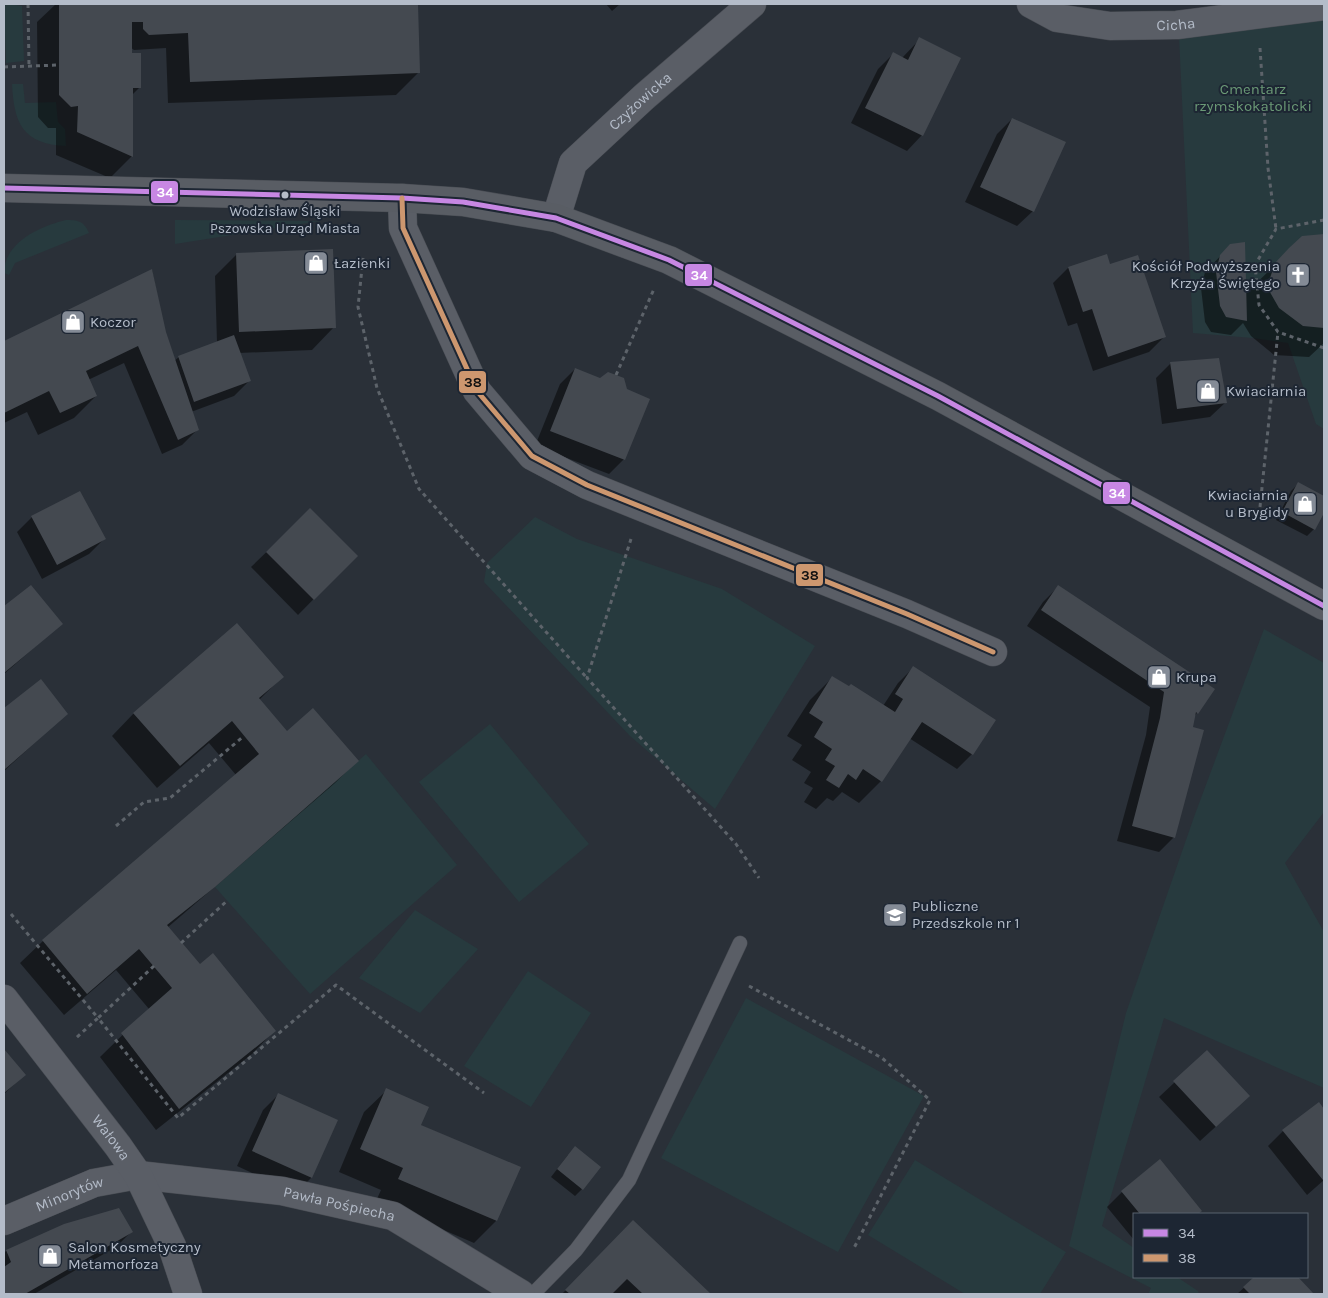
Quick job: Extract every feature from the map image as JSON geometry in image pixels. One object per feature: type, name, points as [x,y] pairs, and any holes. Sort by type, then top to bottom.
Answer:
[{"type":"main road","points":[[4,188],[402,198],[463,202],[556,218],[669,260],[695,273],[938,396],[1324,606]]},
{"type":"street","name":"Czyżowicka","points":[[556,218],[573,163],[658,85],[752,4]]},
{"type":"street","name":"Cicha","points":[[1030,4],[1057,18],[1110,26],[1177,25],[1324,6]]},
{"type":"street","points":[[402,198],[403,228],[477,391],[532,456],[587,485],[641,508],[907,614],[993,652]]},
{"type":"street","name":"Wałowa","points":[[4,999],[118,1146],[138,1175],[172,1246],[188,1294]]},
{"type":"street","name":"Minorytów","points":[[4,1221],[94,1183],[138,1175]]},
{"type":"street","name":"Pawła Pośpiecha","points":[[138,1175],[282,1191],[393,1216],[521,1294]]},
{"type":"lane","points":[[533,1294],[576,1250],[629,1180],[740,943]]},
{"type":"path","points":[[28,4],[29,66]]},
{"type":"path","points":[[1254,15],[1260,38],[1268,168],[1276,229],[1255,265],[1259,305],[1278,332],[1324,348]]},
{"type":"path","points":[[4,67],[59,65]]},
{"type":"path","points":[[1276,229],[1324,220]]},
{"type":"path","points":[[363,258],[358,307],[377,388],[419,489],[736,844],[759,878]]},
{"type":"path","points":[[616,375],[654,289]]},
{"type":"path","points":[[1260,507],[1278,332]]},
{"type":"path","points":[[588,678],[641,508]]},
{"type":"path","points":[[116,826],[144,802],[170,798],[244,736]]},
{"type":"path","points":[[181,943],[228,900]]},
{"type":"path","points":[[11,914],[178,1118],[336,985],[484,1093]]},
{"type":"path","points":[[72,1042],[154,966]]},
{"type":"path","points":[[726,974],[882,1058],[930,1100],[854,1248]]},
{"type":"green space","points":[[4,5],[22,6],[24,61],[6,63]]},
{"type":"green space","name":"Cmentarz rzymskokatolicki","points":[[1324,16],[1324,429],[1316,424],[1288,343],[1193,333],[1179,36]]},
{"type":"green space","points":[[12,84],[23,84],[25,103],[56,102],[58,122],[65,129],[66,146],[40,141],[24,129],[15,110]]},
{"type":"green space","points":[[66,220],[80,222],[89,233],[15,263],[9,275],[4,273],[10,252],[17,244],[35,231]]},
{"type":"green space","points":[[175,220],[320,221],[175,244]]},
{"type":"green space","points":[[535,517],[577,539],[722,589],[815,646],[715,809],[630,736],[484,582],[487,563]]},
{"type":"green space","points":[[1264,629],[1324,663],[1324,812],[1285,863],[1324,932],[1324,1088],[1164,1018],[1102,1226],[1133,1247],[1133,1278],[1178,1278],[1198,1291],[1199,1294],[1148,1294],[1151,1288],[1069,1246],[1126,1013],[1194,817]]},
{"type":"green space","points":[[490,724],[589,844],[519,902],[419,782]]},
{"type":"green space","points":[[366,754],[457,865],[310,994],[215,887]]},
{"type":"green space","points":[[415,910],[478,949],[420,1013],[359,978]]},
{"type":"green space","points":[[528,971],[591,1013],[531,1107],[464,1066]]},
{"type":"green space","points":[[746,998],[924,1096],[838,1252],[661,1158]]},
{"type":"green space","points":[[915,1160],[1066,1252],[1040,1294],[965,1294],[868,1235]]},
{"type":"building","points":[[59,4],[418,4],[420,73],[190,82],[188,33],[149,35],[143,29],[143,22],[132,22],[132,53],[141,53],[141,88],[133,88],[133,157],[77,132],[78,106],[71,107],[59,95]]},
{"type":"building","points":[[919,37],[961,58],[923,136],[865,108],[893,52],[908,60]]},
{"type":"building","points":[[1012,118],[1066,142],[1034,212],[980,187]]},
{"type":"building","name":"Kościół Podwyższenia Krzyża Świętego","points":[[1324,234],[1324,328],[1303,326],[1279,308],[1267,287],[1275,263],[1289,248],[1302,236]]},
{"type":"building","points":[[1245,242],[1247,321],[1226,317],[1220,306],[1216,272],[1220,255],[1230,244]]},
{"type":"building","points":[[333,249],[336,328],[239,332],[236,253]]},
{"type":"building","points":[[1107,254],[1110,264],[1138,255],[1166,337],[1108,357],[1092,309],[1083,312],[1068,267]]},
{"type":"building","points":[[152,269],[166,332],[199,430],[178,440],[138,346],[86,371],[97,396],[60,413],[49,391],[4,413],[4,341]]},
{"type":"building","points":[[234,335],[251,381],[194,402],[178,356]]},
{"type":"building","points":[[1219,358],[1227,403],[1177,409],[1170,362]]},
{"type":"building","points":[[575,368],[600,378],[608,372],[624,378],[627,389],[650,399],[625,460],[550,431]]},
{"type":"building","name":"Kwiaciarnia u Brygidy","points":[[1298,482],[1324,496],[1324,513],[1315,530],[1282,512]]},
{"type":"building","points":[[80,491],[106,539],[57,565],[31,516]]},
{"type":"building","points":[[310,508],[358,556],[314,600],[266,552]]},
{"type":"building","points":[[31,585],[63,624],[4,673],[4,606]]},
{"type":"building","points":[[1058,585],[1215,689],[1198,714],[1196,712],[1193,727],[1204,730],[1175,838],[1132,826],[1160,718],[1164,692],[1041,610]]},
{"type":"building","points":[[237,623],[284,677],[259,698],[287,731],[313,708],[359,761],[215,887],[167,925],[200,964],[213,953],[276,1031],[179,1109],[121,1033],[172,988],[139,949],[87,994],[42,940],[259,754],[232,721],[180,766],[133,713]]},
{"type":"building","points":[[913,666],[996,720],[973,755],[922,722],[882,782],[863,769],[856,780],[848,774],[839,788],[826,780],[835,766],[825,760],[832,749],[814,737],[823,722],[809,713],[832,676],[849,686],[851,684],[895,712],[903,699],[895,694]]},
{"type":"building","points":[[41,679],[68,714],[4,770],[4,708]]},
{"type":"building","points":[[4,1049],[26,1075],[4,1093]]},
{"type":"building","points":[[1207,1050],[1250,1096],[1216,1127],[1173,1081]]},
{"type":"building","points":[[386,1088],[429,1107],[421,1125],[521,1167],[497,1221],[398,1179],[403,1168],[360,1149]]},
{"type":"building","points":[[278,1093],[338,1120],[312,1178],[252,1151]]},
{"type":"building","points":[[1319,1102],[1324,1109],[1323,1180],[1282,1130]]},
{"type":"building","points":[[575,1146],[601,1167],[583,1190],[557,1169]]},
{"type":"building","points":[[1160,1159],[1202,1211],[1199,1213],[1139,1213],[1121,1191]]},
{"type":"building","name":"Salon Kosmetyczny Metamorfoza","points":[[119,1208],[133,1232],[25,1294],[4,1294],[4,1267],[11,1262],[6,1250],[64,1224]]},
{"type":"building","points":[[633,1220],[711,1294],[643,1294],[627,1279],[612,1294],[570,1294],[565,1290]]},
{"type":"building","points":[[1253,1278],[1299,1278],[1314,1294],[1250,1294],[1243,1287]]},
{"type":"transit line","name":"34","points":[[4,188],[402,198],[463,202],[556,218],[669,260],[938,396],[1324,606]]},
{"type":"transit line","name":"38","points":[[402,198],[403,228],[477,391],[532,456],[587,485],[907,614],[993,652]]},
{"type":"place","name":"Wodzisław Śląski Pszowska Urząd Miasta","points":[[285,195]]},
{"type":"place","name":"Łazienki","points":[[316,263]]},
{"type":"place","name":"Kościół Podwyższenia Krzyża Świętego","points":[[1298,275]]},
{"type":"place","name":"Koczor","points":[[73,322]]},
{"type":"place","name":"Kwiaciarnia","points":[[1208,391]]},
{"type":"place","name":"Kwiaciarnia u Brygidy","points":[[1305,504]]},
{"type":"place","name":"Krupa","points":[[1159,677]]},
{"type":"place","name":"Publiczne Przedszkole nr 1","points":[[895,915]]},
{"type":"place","name":"Salon Kosmetyczny Metamorfoza","points":[[50,1256]]}]
